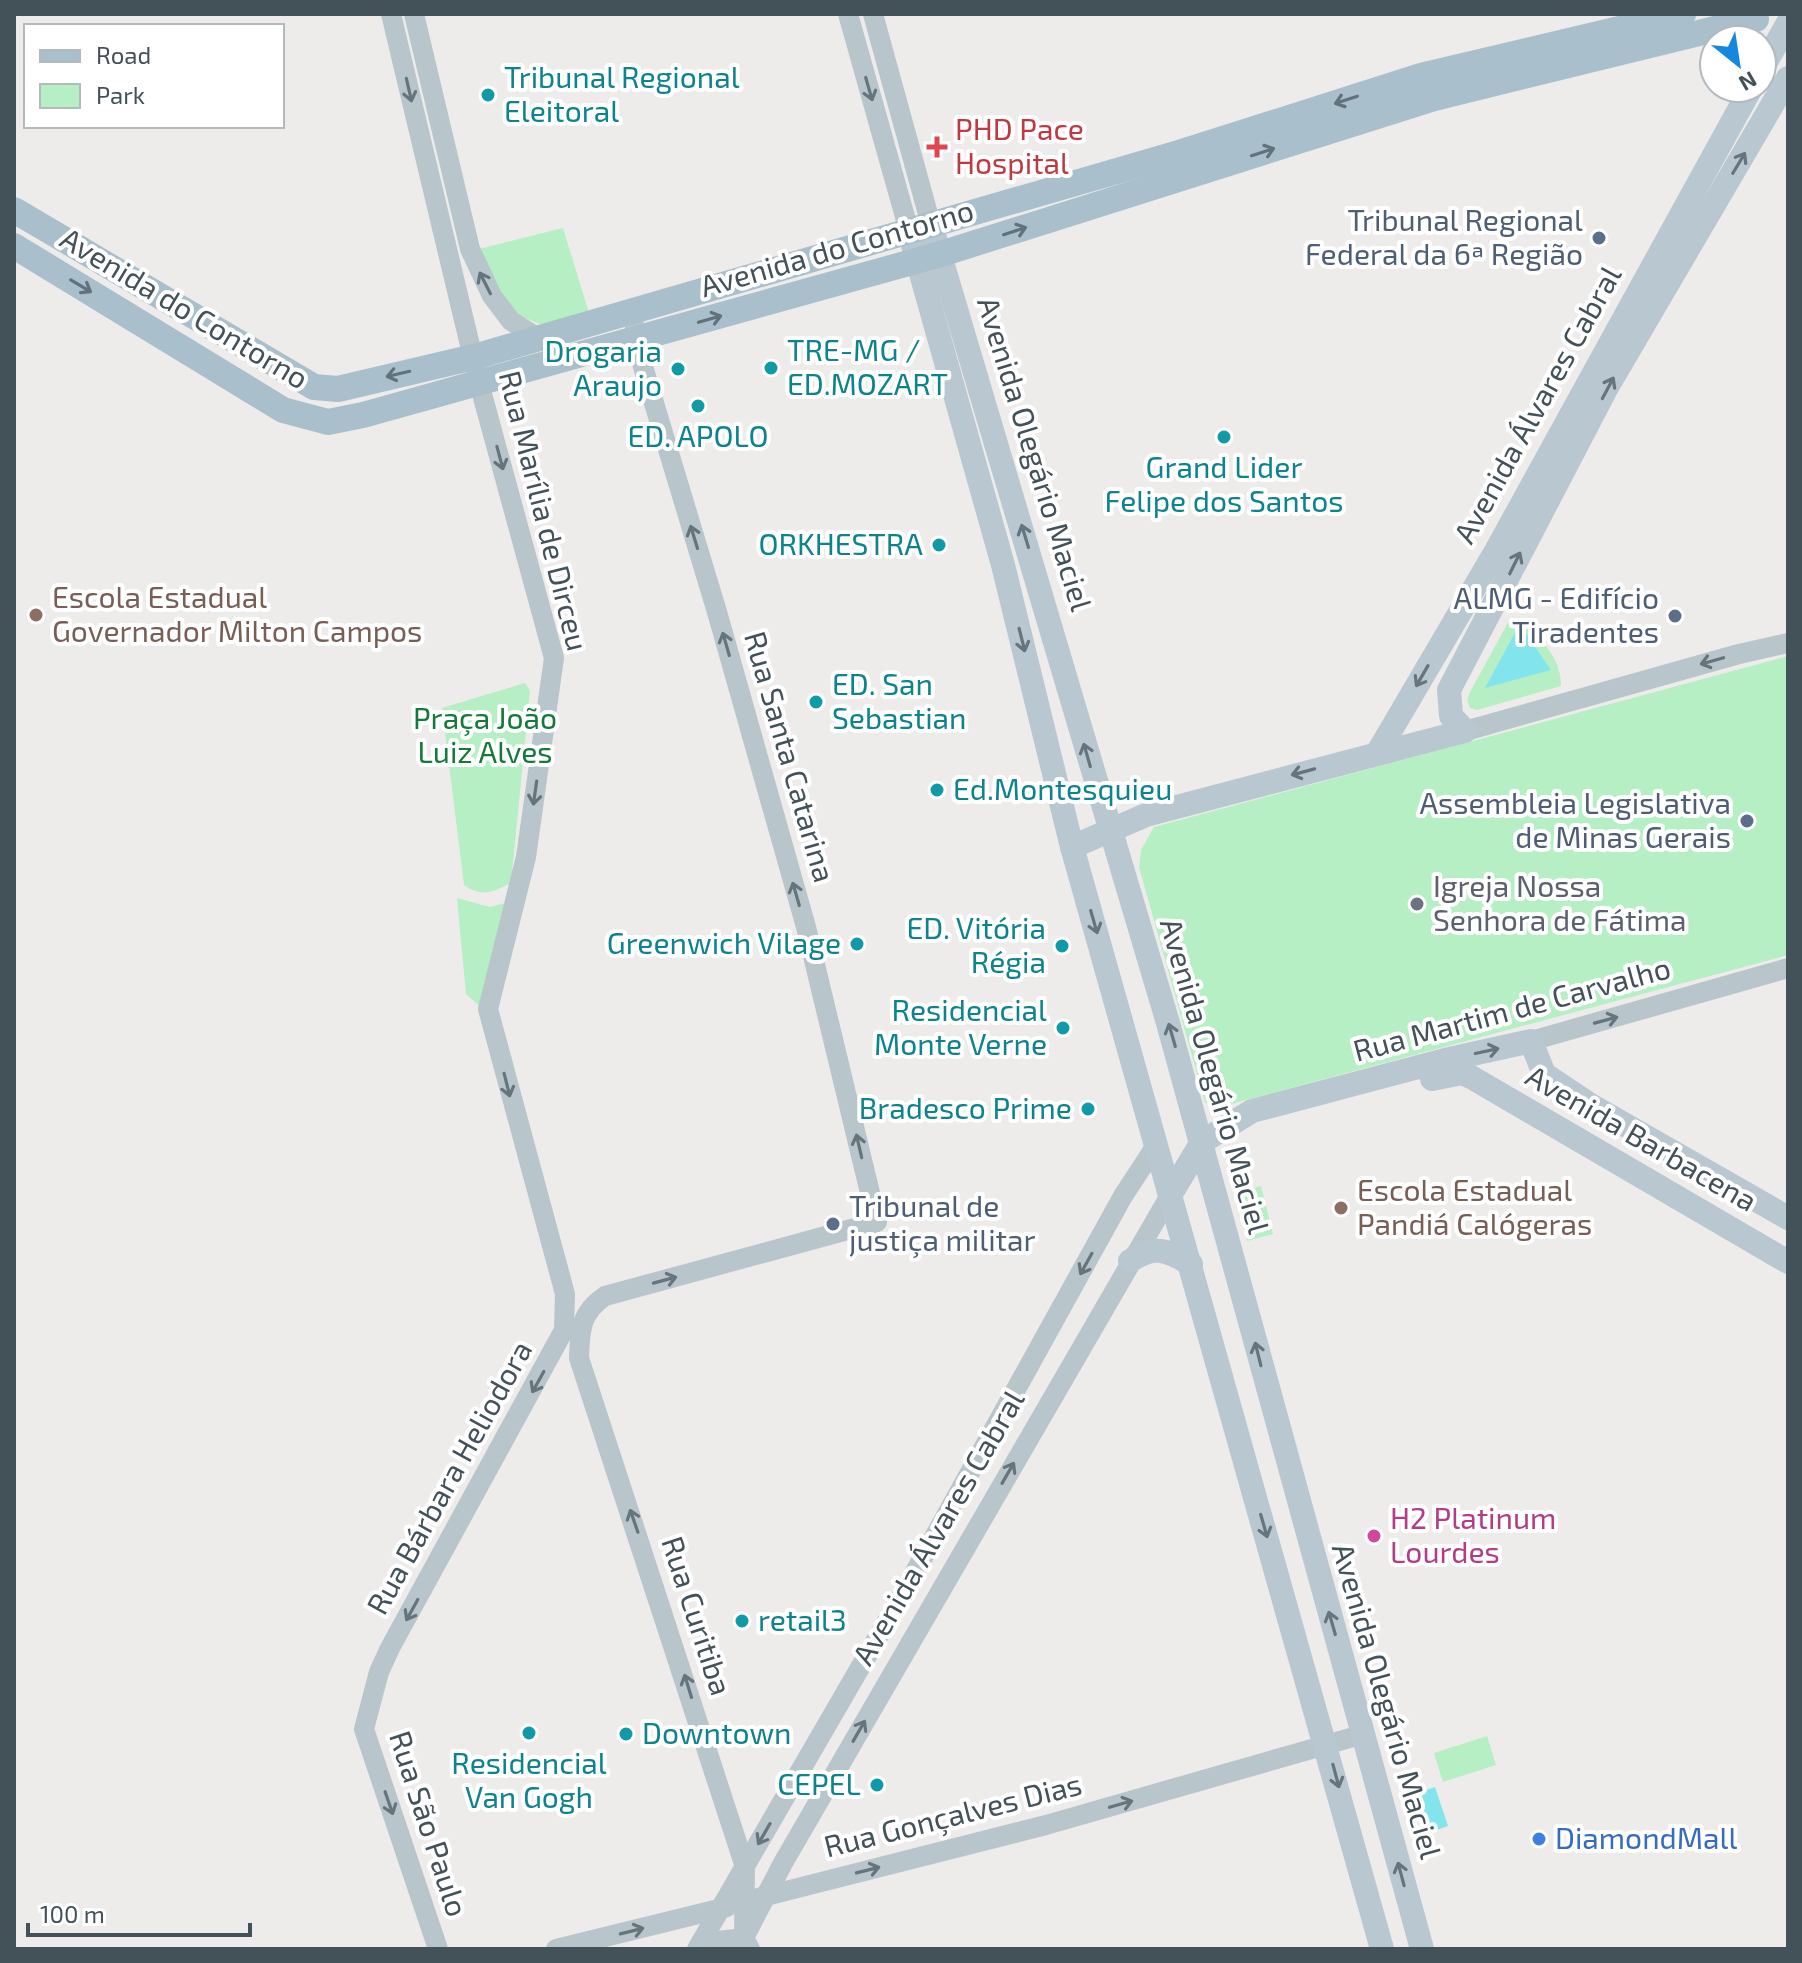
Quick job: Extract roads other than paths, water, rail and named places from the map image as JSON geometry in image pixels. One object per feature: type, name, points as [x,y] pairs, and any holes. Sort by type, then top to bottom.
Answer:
[{"type":"main road","points":[[1427,87],[1467,54],[1617,14]]},
{"type":"main road","name":"Avenida do Contorno","points":[[14,210],[314,387],[338,389],[474,357],[1179,153],[1683,14]]},
{"type":"main road","name":"Avenida do Contorno","points":[[14,246],[293,414],[328,422],[930,258],[1427,87],[1756,19]]},
{"type":"main road","points":[[1427,87],[1544,85],[1698,49]]},
{"type":"main road","name":"Avenida Álvares Cabral","points":[[1465,731],[1451,716],[1449,690],[1535,522],[1649,315],[1788,78]]},
{"type":"main road","name":"Avenida Álvares Cabral","points":[[1378,752],[1496,551],[1742,104]]},
{"type":"main road","points":[[1649,315],[1655,282],[1693,212],[1694,189]]},
{"type":"main road","name":"Avenida Olegário Maciel","points":[[920,228],[1048,611],[1202,1142],[1277,1429],[1422,1949]]},
{"type":"main road","name":"Avenida Olegário Maciel","points":[[930,258],[1072,847],[1172,1192],[1382,1949]]},
{"type":"main road","points":[[1003,565],[1032,607],[1039,612],[1048,611]]},
{"type":"main road","points":[[1072,847],[1146,815],[1465,731]]},
{"type":"main road","name":"Rua Martim de Carvalho","points":[[1202,1142],[1252,1111],[1445,1060],[1531,1041]]},
{"type":"main road","name":"Avenida Barbacena","points":[[1531,1041],[1544,1074],[1601,1111],[1788,1218]]},
{"type":"main road","name":"Rua Martim de Carvalho","points":[[1252,1111],[1283,1117],[1462,1073]]},
{"type":"main road","name":"Avenida Barbacena","points":[[1462,1073],[1781,1258]]},
{"type":"main road","points":[[1582,1142],[1594,1128],[1601,1111]]},
{"type":"main road","name":"Avenida Álvares Cabral","points":[[1172,1192],[1202,1142]]},
{"type":"main road","points":[[1704,1213],[1719,1200],[1724,1181]]},
{"type":"main road","points":[[1781,1258],[1778,1238],[1788,1225]]},
{"type":"main road","points":[[1130,1261],[1145,1250],[1157,1249],[1168,1250],[1191,1264]]},
{"type":"street","name":"Rua Marília de Dirceu","points":[[391,14],[479,383],[554,658],[526,857],[488,1009],[567,1311]]},
{"type":"street","points":[[414,14],[470,249],[492,296],[511,321],[538,338]]},
{"type":"street","points":[[848,14],[920,228]]},
{"type":"street","points":[[873,14],[920,228]]},
{"type":"street","name":"Rua Santa Catarina","points":[[592,1305],[605,1296],[877,1222],[809,940],[721,627],[635,340],[636,311]]},
{"type":"street","points":[[1465,731],[1788,643]]},
{"type":"street","name":"Rua Martim de Carvalho","points":[[1531,1041],[1788,968]]},
{"type":"street","name":"Avenida Álvares Cabral","points":[[699,1946],[901,1597],[1123,1196],[1157,1144]]},
{"type":"street","name":"Avenida Álvares Cabral","points":[[744,1945],[755,1898],[1172,1192]]},
{"type":"street","name":"Rua Curitiba","points":[[592,1305],[580,1329],[579,1358],[755,1898]]},
{"type":"street","name":"Rua Bárbara Heliodora","points":[[379,1672],[557,1347],[567,1311]]},
{"type":"street","points":[[557,1347],[572,1349],[579,1358]]},
{"type":"street","name":"Rua São Paulo","points":[[379,1672],[364,1729],[438,1949]]},
{"type":"street","name":"Rua Gonçalves Dias","points":[[556,1949],[1046,1825],[1364,1734]]},
{"type":"street","points":[[699,1946],[744,1945]]},
{"type":"water","points":[[1517,629],[1525,632],[1551,670],[1485,688]]},
{"type":"water","points":[[1435,1787],[1448,1826],[1431,1832],[1418,1793]]},
{"type":"place","name":"Tribunal Regional Eleitoral","points":[[488,95]]},
{"type":"place","name":"PHD Pace Hospital","points":[[937,147]]},
{"type":"place","name":"Tribunal Regional Federal da 6ª Região","points":[[1599,238]]},
{"type":"place","name":"TRE-MG / ED.MOZART","points":[[771,368]]},
{"type":"place","name":"Drogaria Araujo","points":[[678,369]]},
{"type":"place","name":"ED. APOLO","points":[[698,406]]},
{"type":"place","name":"Grand Lider Felipe dos Santos","points":[[1224,437]]},
{"type":"place","name":"ORKHESTRA","points":[[939,545]]},
{"type":"place","name":"Escola Estadual Governador Milton Campos","points":[[36,615]]},
{"type":"place","name":"ALMG - Edifício Tiradentes","points":[[1675,616]]},
{"type":"place","name":"ED. San Sebastian","points":[[816,702]]},
{"type":"place","name":"Ed.Montesquieu","points":[[937,790]]},
{"type":"place","name":"Assembleia Legislativa de Minas Gerais","points":[[1747,821]]},
{"type":"place","name":"Igreja Nossa Senhora de Fátima","points":[[1417,904]]},
{"type":"place","name":"Greenwich Vilage","points":[[857,944]]},
{"type":"place","name":"ED. Vitória Régia","points":[[1062,946]]},
{"type":"place","name":"Residencial Monte Verne","points":[[1063,1028]]},
{"type":"place","name":"Bradesco Prime","points":[[1088,1109]]},
{"type":"place","name":"Escola Estadual Pandiá Calógeras","points":[[1341,1208]]},
{"type":"place","name":"Tribunal de justiça militar","points":[[833,1224]]},
{"type":"place","name":"H2 Platinum Lourdes","points":[[1374,1536]]},
{"type":"place","name":"retail3","points":[[742,1621]]},
{"type":"place","name":"Residencial Van Gogh","points":[[529,1733]]},
{"type":"place","name":"Downtown","points":[[626,1734]]},
{"type":"place","name":"CEPEL","points":[[877,1785]]},
{"type":"place","name":"DiamondMall","points":[[1539,1839]]},
{"type":"park label","name":"Praça João Luiz Alves","points":[[485,736]]}]
